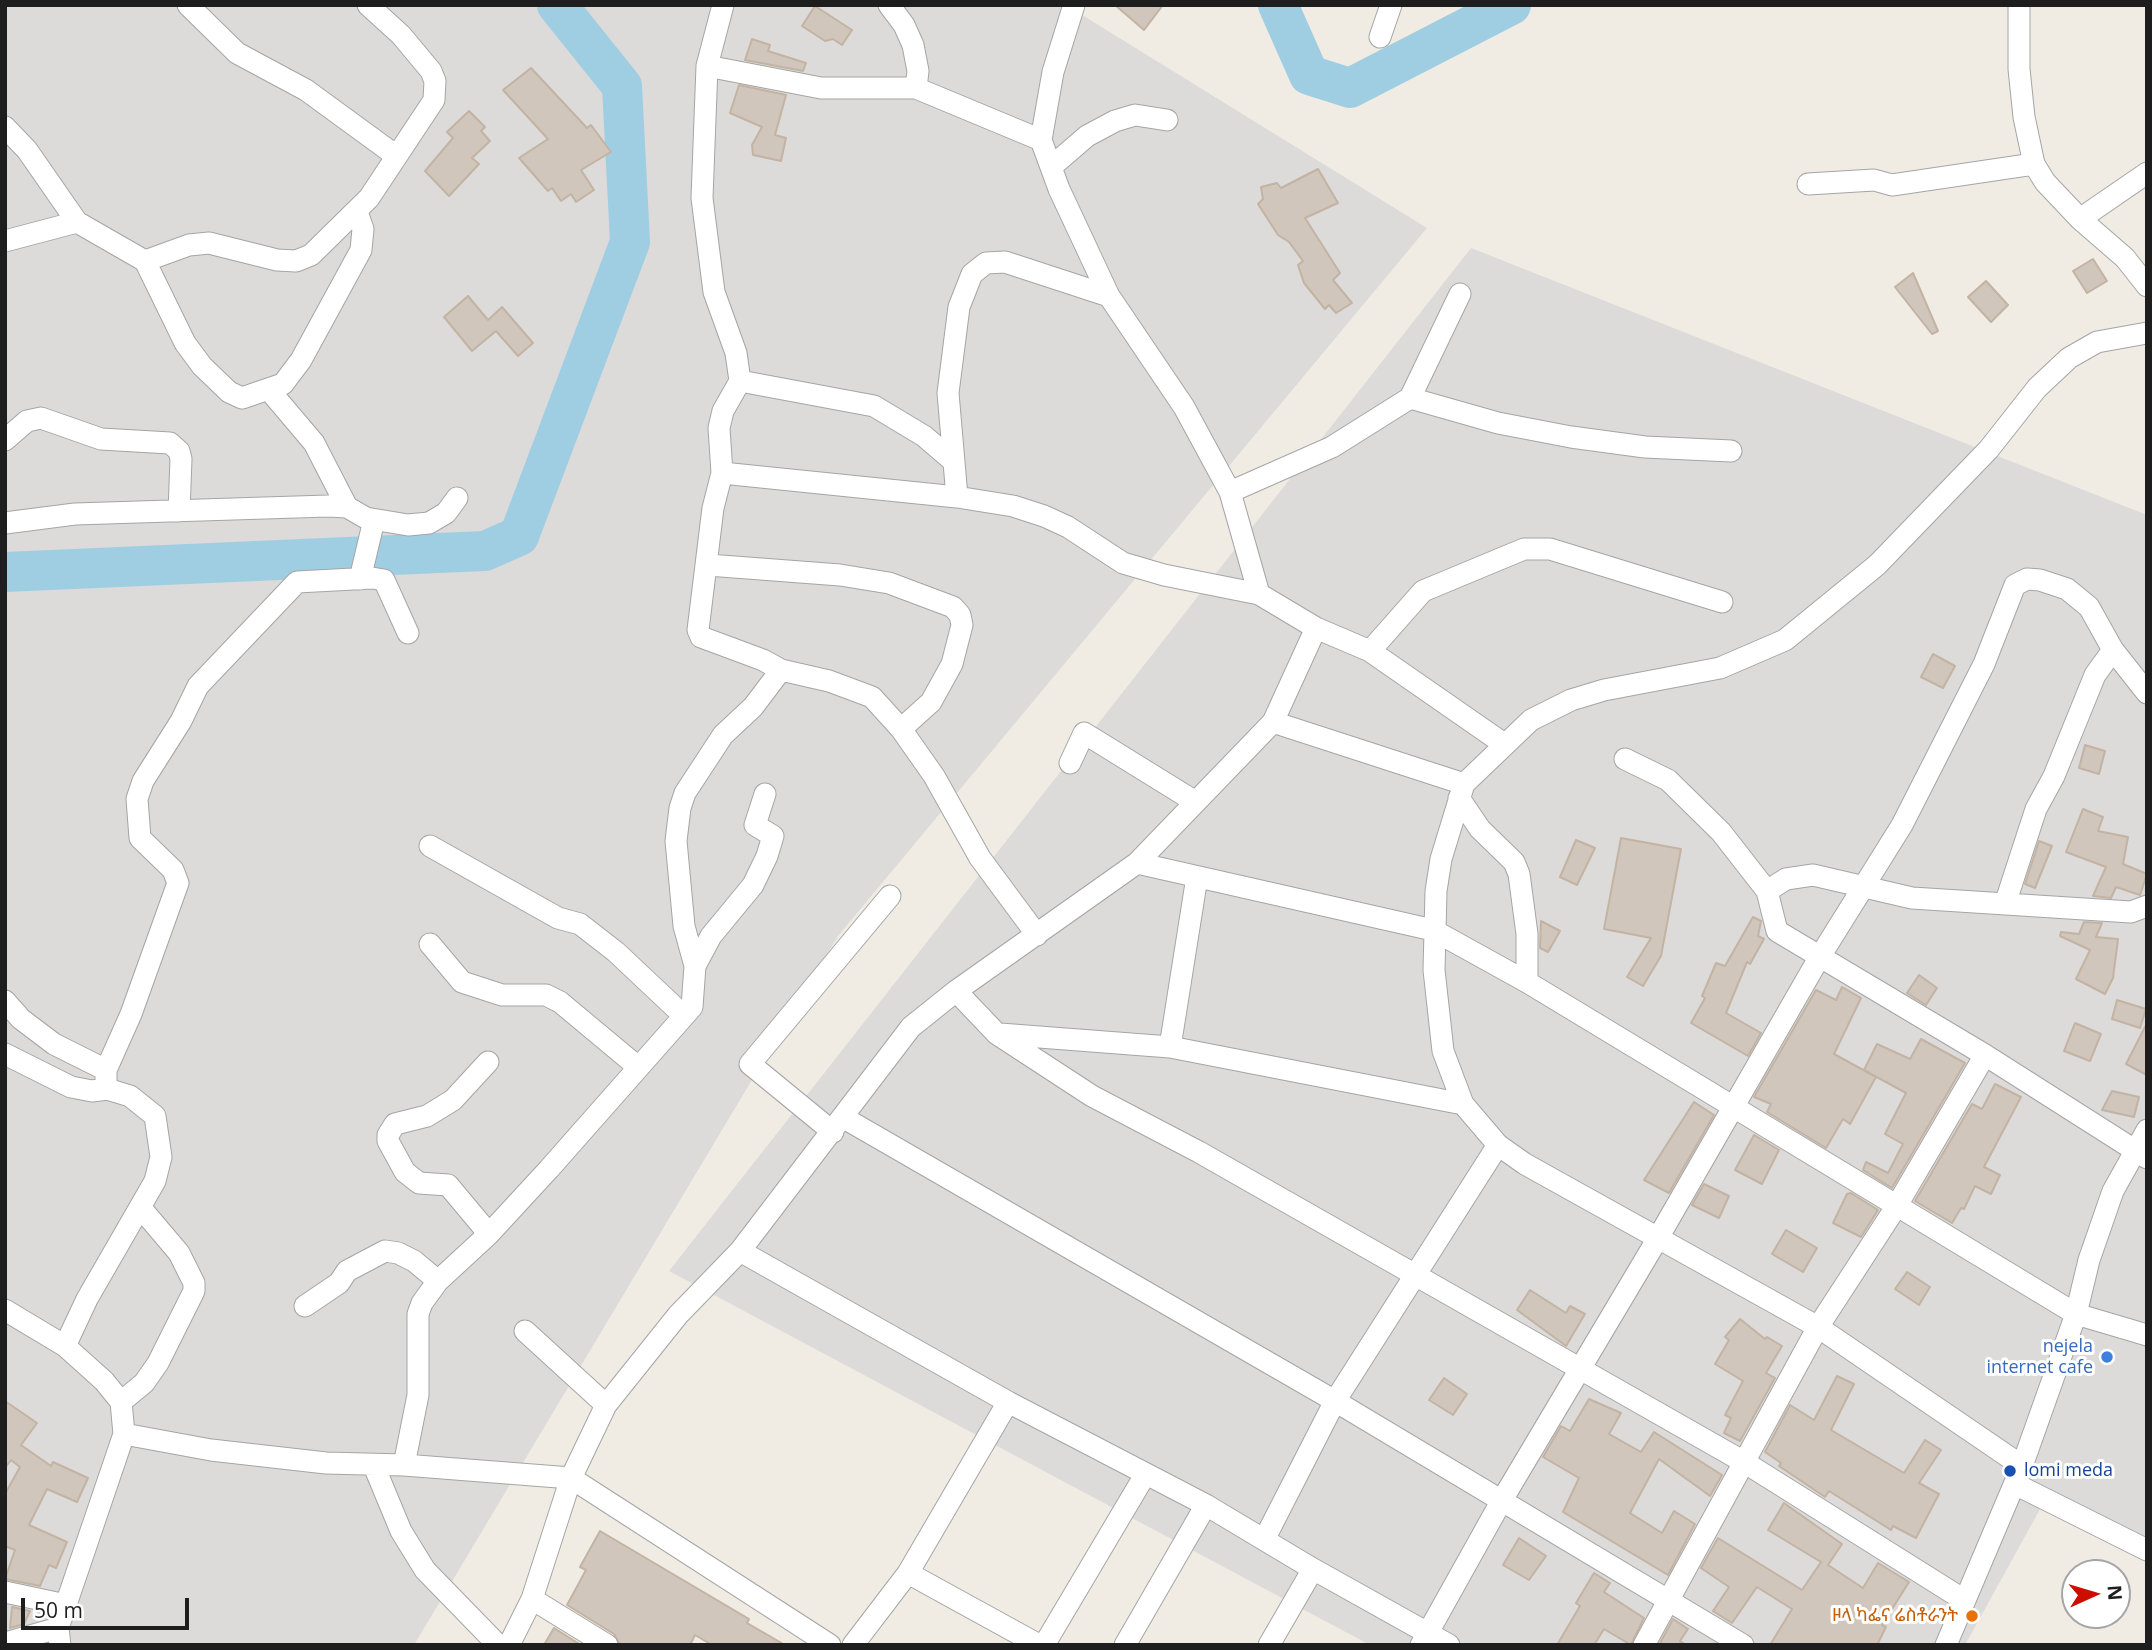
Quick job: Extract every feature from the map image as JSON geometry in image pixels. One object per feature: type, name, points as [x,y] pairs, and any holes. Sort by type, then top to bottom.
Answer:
[{"type":"street","points":[[188,5],[237,53],[306,90],[395,155]]},
{"type":"street","points":[[145,261],[188,245],[209,243],[276,260],[296,261],[311,255],[357,212],[434,100],[435,81],[431,71],[401,35],[368,5]]},
{"type":"street","points":[[723,5],[707,66],[702,198],[705,241],[714,292],[736,353],[740,381],[723,411],[719,449],[722,473],[713,508],[708,565],[698,625],[701,637],[763,660],[781,670],[856,689],[872,697],[901,729],[934,776],[980,858],[1037,935]]},
{"type":"street","points":[[889,5],[904,25],[913,46],[918,71],[916,88]]},
{"type":"street","points":[[1074,5],[1053,72],[1041,140],[1109,296],[1184,407],[1230,492],[1259,594]]},
{"type":"street","points":[[1380,37],[1391,5]]},
{"type":"street","points":[[2019,5],[2019,69],[2024,117],[2034,164],[2045,182],[2080,219],[2125,258],[2147,286]]},
{"type":"street","points":[[707,66],[821,88],[916,88],[1041,140]]},
{"type":"street","points":[[1051,167],[1087,136],[1115,121],[1135,115],[1167,120]]},
{"type":"street","points":[[5,127],[27,150],[77,222],[145,261],[185,343],[202,366],[229,392],[242,398],[270,391],[283,384],[301,360],[361,250],[363,229],[357,212]]},
{"type":"street","points":[[1808,184],[1874,180],[1892,185],[2034,164]]},
{"type":"street","points":[[2080,219],[2147,173]]},
{"type":"street","points":[[5,241],[77,222]]},
{"type":"street","points":[[957,497],[948,393],[959,307],[972,274],[986,263],[1005,261],[1109,296]]},
{"type":"street","points":[[1230,492],[1332,447],[1410,398],[1460,294]]},
{"type":"street","points":[[2147,333],[2097,342],[2069,358],[2037,388],[1989,449],[1877,565],[1844,595],[1785,640],[1720,668],[1571,699],[1531,720],[1504,744],[1461,791],[1441,859],[1433,930],[1443,1051],[1463,1104],[1498,1145],[1525,1164],[1818,1326],[2018,1475],[2147,1550]]},
{"type":"street","points":[[740,381],[874,406],[924,436],[952,460]]},
{"type":"street","points":[[270,391],[314,443],[347,507]]},
{"type":"street","points":[[1410,398],[1498,423],[1571,438],[1645,447],[1731,451]]},
{"type":"street","points":[[5,440],[27,421],[41,418],[101,439],[170,443],[179,451],[181,459],[179,511]]},
{"type":"street","points":[[722,473],[957,497],[1013,506],[1044,516],[1068,527],[1123,564],[1259,594],[1316,628],[1370,651],[1504,744]]},
{"type":"street","points":[[5,523],[75,514],[347,507],[373,521],[408,525],[429,523],[446,513],[457,498]]},
{"type":"street","points":[[360,577],[373,521]]},
{"type":"street","points":[[1370,651],[1423,591],[1524,549],[1550,549],[1722,602]]},
{"type":"street","points":[[708,565],[840,575],[889,583],[953,607],[960,615],[962,625],[952,664],[932,702],[901,729]]},
{"type":"street","points":[[5,1054],[71,1087],[92,1091],[106,1079],[178,883],[173,870],[140,838],[137,799],[143,780],[181,721],[198,686],[221,659],[275,608],[289,588],[297,582],[360,577],[388,584],[408,633]]},
{"type":"street","points":[[1424,1638],[1861,886],[1908,813],[1984,664],[2015,585],[2027,579],[2040,580],[2067,589],[2089,607],[2113,650],[2147,693]]},
{"type":"street","points":[[509,1645],[532,1599],[571,1478],[606,1405],[678,1315],[740,1251],[839,1125],[911,1027],[956,991],[1137,863],[1273,722],[1316,628]]},
{"type":"street","points":[[2005,904],[2036,809],[2054,776],[2095,676],[2113,650]]},
{"type":"street","points":[[404,1465],[418,1395],[418,1314],[438,1281],[489,1234],[684,1016],[695,997],[695,966],[681,899],[676,841],[680,808],[685,793],[723,735],[752,706],[781,670]]},
{"type":"street","points":[[1273,722],[1461,791],[1480,829],[1514,862],[1520,874],[1527,934],[1527,982]]},
{"type":"street","points":[[1070,763],[1084,733],[1194,801]]},
{"type":"street","points":[[1625,759],[1668,780],[1721,832],[1767,891],[1777,931],[1985,1055],[2140,1154]]},
{"type":"street","points":[[695,966],[711,936],[753,885],[767,856],[773,836],[755,825],[765,794]]},
{"type":"street","points":[[430,846],[558,918],[580,925],[616,951],[684,1016]]},
{"type":"street","points":[[1137,863],[1433,930],[1527,982],[2076,1314],[2147,1335]]},
{"type":"street","points":[[1767,891],[1786,878],[1813,875],[1912,898],[2130,912],[2147,906]]},
{"type":"street","points":[[1170,1047],[1196,877]]},
{"type":"street","points":[[890,896],[750,1064],[839,1125],[1335,1401],[1743,1645]]},
{"type":"street","points":[[430,944],[462,982],[502,995],[545,995],[560,1002],[638,1067]]},
{"type":"street","points":[[956,991],[998,1034],[1092,1096],[1199,1152],[1744,1462],[1964,1600]]},
{"type":"street","points":[[5,1001],[21,1019],[155,1116],[161,1157],[155,1181],[88,1299],[65,1346]]},
{"type":"street","points":[[998,1034],[1170,1047],[1463,1104]]},
{"type":"street","points":[[1644,1645],[1667,1598],[1818,1326],[1896,1206],[1985,1055]]},
{"type":"street","points":[[488,1062],[453,1100],[427,1116],[408,1119],[389,1129],[388,1141],[405,1172],[419,1183],[448,1185],[489,1234]]},
{"type":"street","points":[[1945,1645],[2018,1475],[2076,1314],[2089,1260],[2113,1191],[2140,1154],[2147,1130]]},
{"type":"street","points":[[1265,1538],[1335,1401],[1498,1145]]},
{"type":"street","points":[[121,1402],[144,1383],[158,1363],[194,1291],[194,1283],[179,1253],[140,1207]]},
{"type":"street","points":[[305,1306],[339,1283],[346,1271],[384,1251],[398,1252],[414,1261],[438,1281]]},
{"type":"street","points":[[740,1251],[1008,1402],[1265,1538],[1424,1638],[1448,1645]]},
{"type":"street","points":[[5,1310],[65,1346],[104,1381],[121,1402],[124,1434],[66,1605],[59,1636],[5,1643]]},
{"type":"street","points":[[525,1331],[606,1405]]},
{"type":"street","points":[[853,1645],[908,1573],[1008,1402]]},
{"type":"street","points":[[124,1434],[211,1450],[374,1466],[404,1465],[571,1478],[830,1645]]},
{"type":"street","points":[[374,1466],[401,1531],[425,1570],[498,1645]]},
{"type":"street","points":[[1044,1645],[1145,1475]]},
{"type":"street","points":[[1125,1645],[1206,1505]]},
{"type":"street","points":[[1269,1645],[1313,1569]]},
{"type":"street","points":[[908,1573],[1038,1645]]},
{"type":"street","points":[[5,1592],[66,1605]]},
{"type":"street","points":[[532,1599],[607,1645]]},
{"type":"shaded area","points":[[5,5],[1066,5],[1427,228],[838,936],[414,1645],[5,1645]]},
{"type":"shaded area","points":[[1471,248],[2147,515],[2147,1550],[2044,1502],[1965,1645],[1370,1645],[669,1271]]},
{"type":"building","points":[[1115,5],[1163,5],[1144,30]]},
{"type":"building","points":[[815,6],[852,30],[842,45],[833,39],[825,41],[802,26]]},
{"type":"building","points":[[752,39],[770,45],[768,51],[806,63],[803,71],[745,60]]},
{"type":"building","points":[[531,68],[587,128],[591,125],[611,152],[581,170],[594,190],[576,202],[571,194],[561,201],[552,188],[548,191],[519,158],[548,139],[503,90]]},
{"type":"building","points":[[739,85],[786,95],[775,135],[786,138],[781,161],[753,155],[752,145],[762,127],[730,113]]},
{"type":"building","points":[[469,111],[485,127],[481,131],[490,141],[472,158],[479,164],[449,196],[425,171],[453,138],[447,132]]},
{"type":"building","points":[[1318,169],[1338,203],[1305,218],[1340,273],[1333,280],[1352,303],[1336,313],[1329,305],[1325,309],[1304,283],[1298,265],[1303,261],[1289,242],[1278,235],[1258,204],[1263,199],[1261,187],[1277,183],[1281,188]]},
{"type":"building","points":[[2093,259],[2107,281],[2087,293],[2073,271]]},
{"type":"building","points":[[1913,273],[1938,331],[1932,334],[1895,287]]},
{"type":"building","points":[[1986,281],[2008,305],[1991,322],[1968,297]]},
{"type":"building","points":[[468,296],[488,320],[502,307],[533,343],[518,356],[496,331],[472,351],[444,317]]},
{"type":"building","points":[[1933,654],[1955,666],[1943,688],[1921,677]]},
{"type":"building","points":[[2085,745],[2105,751],[2099,774],[2079,768]]},
{"type":"building","points":[[2083,809],[2103,817],[2098,831],[2128,837],[2123,864],[2147,874],[2140,895],[2116,887],[2111,898],[2093,896],[2106,867],[2066,852]]},
{"type":"building","points":[[1621,838],[1681,849],[1661,956],[1643,986],[1627,977],[1651,938],[1604,929]]},
{"type":"building","points":[[1576,840],[1595,848],[1577,885],[1560,877]]},
{"type":"building","points":[[2039,841],[2052,846],[2035,888],[2025,884]]},
{"type":"building","points":[[1753,917],[1761,921],[1758,936],[1764,939],[1750,964],[1747,962],[1726,1013],[1761,1033],[1748,1056],[1691,1023],[1705,998],[1702,996],[1716,963],[1725,966]]},
{"type":"building","points":[[1541,921],[1560,931],[1548,952],[1540,948]]},
{"type":"building","points":[[2084,922],[2102,923],[2096,937],[2118,939],[2113,978],[2105,994],[2076,979],[2090,950],[2060,936],[2061,932],[2079,934]]},
{"type":"building","points":[[1919,975],[1937,988],[1926,1005],[1907,993]]},
{"type":"building","points":[[1842,987],[1861,998],[1834,1054],[1876,1077],[1850,1124],[1843,1119],[1826,1148],[1767,1112],[1771,1104],[1754,1097],[1816,990],[1836,1000]]},
{"type":"building","points":[[2117,1000],[2146,1009],[2140,1028],[2112,1019]]},
{"type":"building","points":[[2075,1023],[2101,1034],[2090,1061],[2064,1051]]},
{"type":"building","points":[[2147,1023],[2147,1075],[2126,1064]]},
{"type":"building","points":[[1921,1039],[1965,1063],[1892,1188],[1863,1170],[1866,1162],[1888,1173],[1903,1144],[1885,1134],[1906,1093],[1864,1070],[1877,1044],[1910,1059]]},
{"type":"building","points":[[1995,1084],[2021,1097],[1984,1167],[2000,1175],[1991,1194],[1975,1186],[1964,1209],[1961,1208],[1952,1223],[1915,1201],[1972,1104],[1982,1109]]},
{"type":"building","points":[[2112,1091],[2139,1097],[2134,1117],[2102,1110]]},
{"type":"building","points":[[1694,1102],[1714,1115],[1669,1193],[1644,1180]]},
{"type":"building","points":[[1754,1135],[1779,1150],[1762,1184],[1735,1170]]},
{"type":"building","points":[[1704,1184],[1729,1196],[1719,1218],[1692,1205]]},
{"type":"building","points":[[1851,1193],[1878,1210],[1861,1237],[1833,1223],[1847,1194]]},
{"type":"building","points":[[1786,1230],[1817,1248],[1803,1272],[1772,1254]]},
{"type":"building","points":[[1907,1272],[1930,1287],[1919,1305],[1895,1289]]},
{"type":"building","points":[[1530,1290],[1566,1313],[1570,1306],[1585,1314],[1566,1346],[1517,1310]]},
{"type":"building","points":[[1740,1319],[1765,1339],[1767,1337],[1782,1346],[1766,1373],[1775,1378],[1740,1441],[1724,1433],[1731,1418],[1725,1415],[1743,1381],[1715,1364],[1729,1340],[1725,1337]]},
{"type":"building","points":[[1837,1376],[1854,1384],[1831,1430],[1904,1473],[1925,1440],[1941,1450],[1919,1483],[1939,1494],[1916,1538],[1893,1526],[1891,1530],[1829,1491],[1825,1497],[1779,1466],[1781,1463],[1765,1452],[1790,1405],[1814,1420]]},
{"type":"building","points":[[1444,1378],[1467,1394],[1453,1415],[1429,1400]]},
{"type":"building","points":[[1589,1399],[1621,1413],[1609,1434],[1641,1452],[1654,1432],[1722,1475],[1710,1496],[1659,1459],[1630,1513],[1662,1533],[1674,1511],[1695,1524],[1668,1575],[1563,1512],[1579,1478],[1543,1457],[1561,1426],[1570,1431]]},
{"type":"building","points":[[5,1401],[37,1423],[21,1445],[51,1466],[53,1462],[88,1478],[77,1502],[47,1489],[29,1525],[67,1542],[56,1568],[49,1565],[40,1586],[5,1579],[15,1550],[5,1546],[5,1494],[20,1467],[11,1460],[5,1468]]},
{"type":"building","points":[[1784,1503],[1842,1544],[1828,1565],[1863,1588],[1878,1563],[1909,1582],[1882,1625],[1886,1627],[1877,1645],[1770,1645],[1792,1609],[1757,1587],[1732,1623],[1713,1611],[1729,1587],[1701,1568],[1718,1538],[1802,1590],[1821,1562],[1768,1530]]},
{"type":"building","points":[[600,1531],[749,1619],[747,1623],[785,1645],[712,1645],[695,1635],[690,1645],[620,1645],[614,1634],[567,1605],[586,1570],[580,1567]]},
{"type":"building","points":[[1519,1538],[1546,1556],[1529,1580],[1503,1565]]},
{"type":"building","points":[[1594,1573],[1610,1583],[1604,1592],[1644,1618],[1631,1645],[1604,1629],[1594,1645],[1557,1645],[1580,1606],[1576,1603]]},
{"type":"building","points":[[12,1607],[30,1611],[24,1624],[10,1628]]},
{"type":"building","points":[[1673,1619],[1688,1629],[1680,1641],[1686,1645],[1659,1645]]},
{"type":"building","points":[[554,1628],[581,1645],[544,1645]]},
{"type":"waterway","points":[[5,572],[485,551],[519,536],[630,242],[622,86],[557,5]]},
{"type":"waterway","points":[[1278,5],[1309,75],[1350,88],[1511,5]]},
{"type":"place","name":"nejela internet cafe","points":[[2107,1357]]},
{"type":"place","name":"lomi meda","points":[[2010,1471]]},
{"type":"place","name":"ዞላ ካፌና ሬስቶራንት","points":[[1972,1616]]}]
